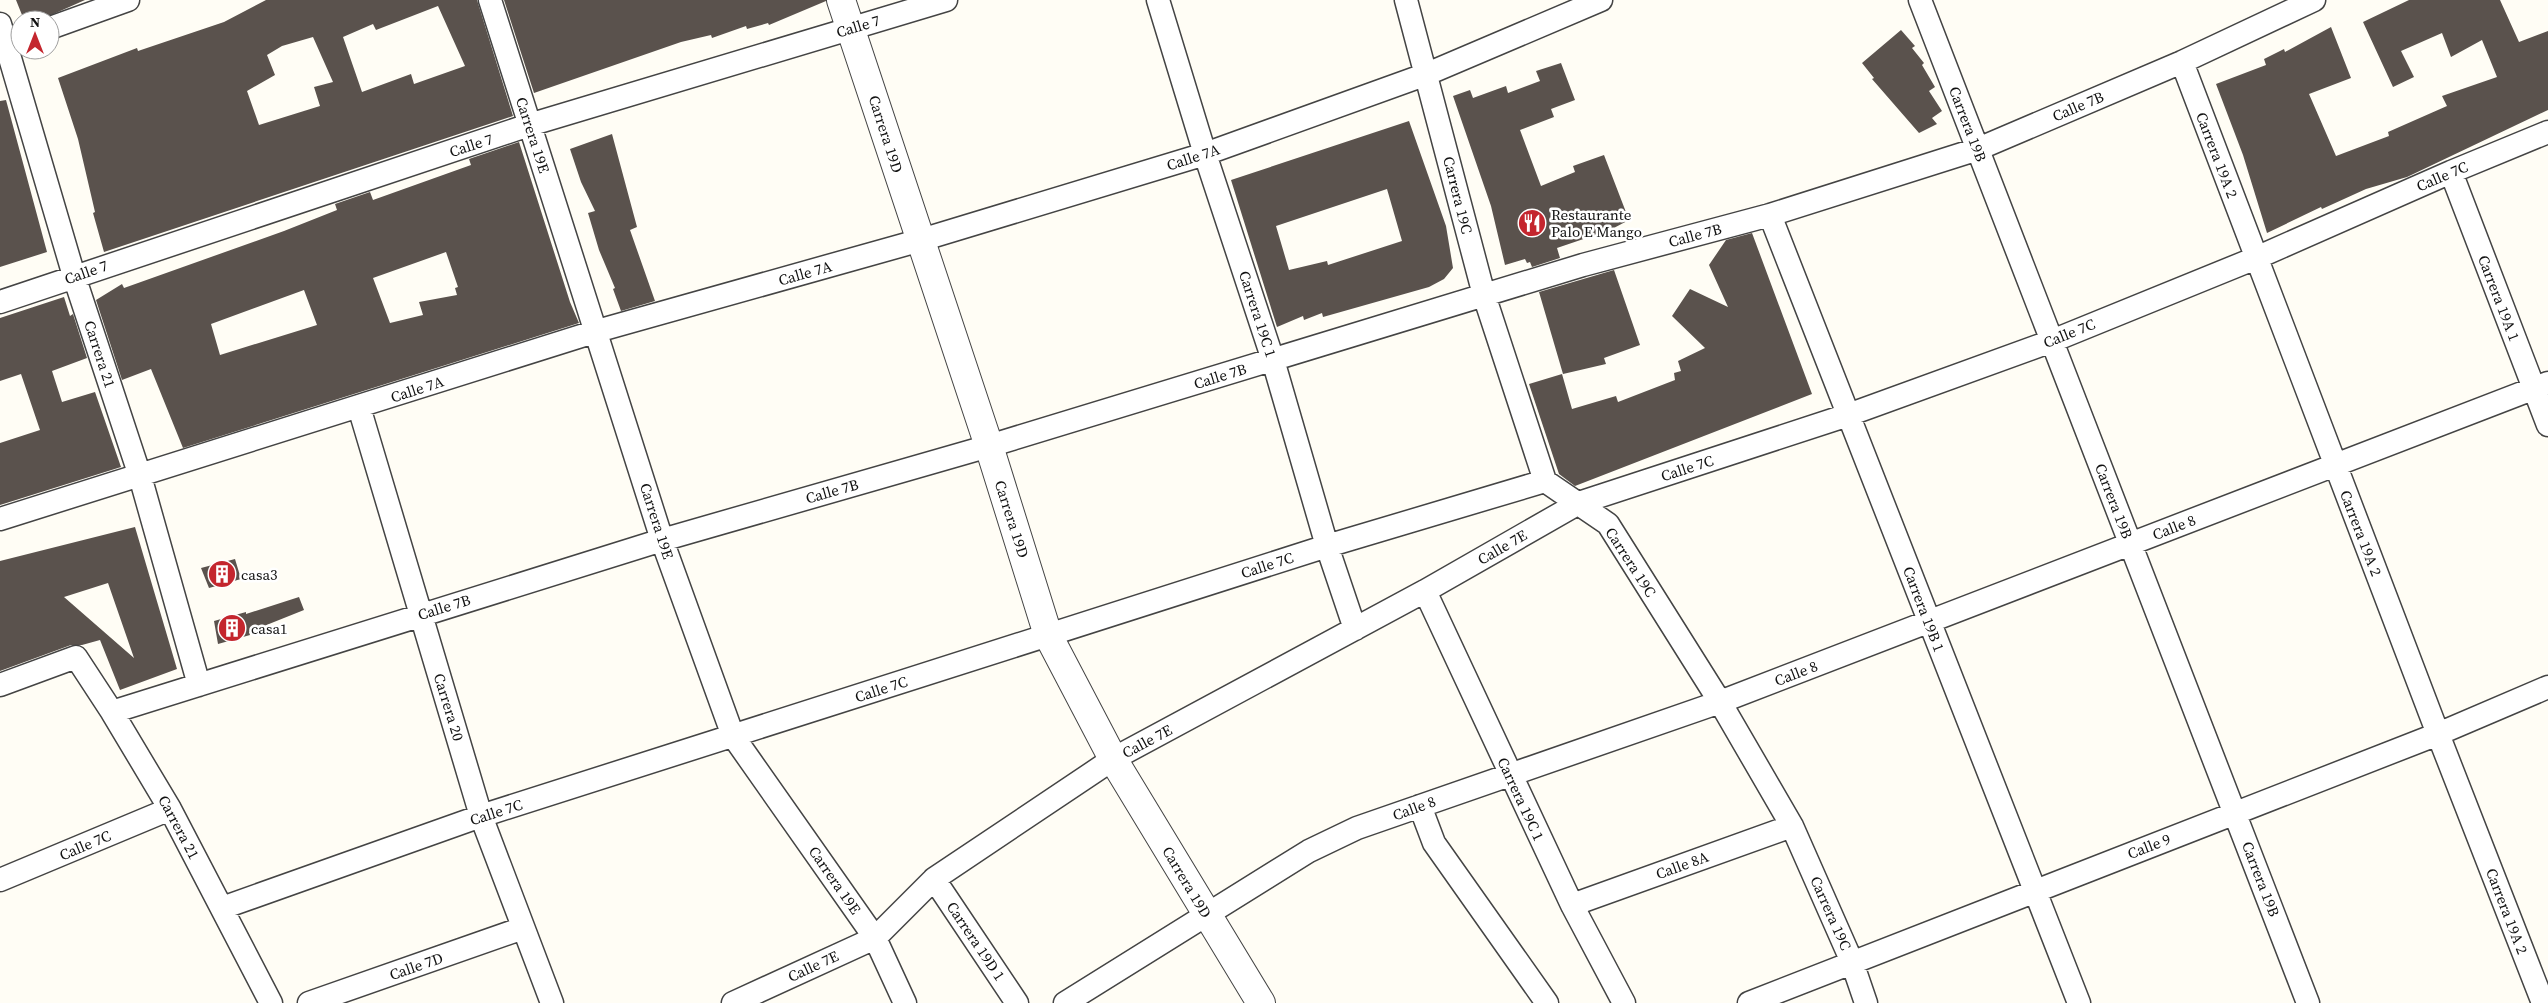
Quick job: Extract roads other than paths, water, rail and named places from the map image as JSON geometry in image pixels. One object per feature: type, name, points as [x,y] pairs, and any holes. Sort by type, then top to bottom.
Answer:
[{"type":"street","points":[[60,24],[128,0]]},
{"type":"street","name":"Carrera 19E","points":[[490,0],[662,540],[733,736],[875,938],[905,1003]]},
{"type":"street","name":"Carrera 19D","points":[[841,0],[921,240],[1048,635],[1113,759],[1261,1003]]},
{"type":"street","name":"Calle 7","points":[[0,302],[529,125],[946,0]]},
{"type":"street","name":"Carrera 19C 1","points":[[1158,0],[1205,154],[1273,360],[1327,546],[1355,630]]},
{"type":"street","name":"Carrera 19C","points":[[1406,0],[1484,295],[1545,480],[1608,524],[1720,702],[1792,826],[1852,962],[1866,1003]]},
{"type":"street","name":"Calle 7A","points":[[0,518],[140,476],[597,331],[921,240],[1205,154],[1427,74],[1600,0]]},
{"type":"street","name":"Carrera 19B","points":[[1920,0],[2308,1003]]},
{"type":"street","name":"Calle 7B","points":[[112,712],[662,540],[988,446],[1583,265],[1770,215],[1978,149],[2182,62],[2290,5],[2314,0]]},
{"type":"street","name":"Carrera 21","points":[[7,38],[74,276],[140,476],[199,685]]},
{"type":"street","name":"Carrera 19A 2","points":[[2182,62],[2438,734],[2543,1003]]},
{"type":"street","name":"Calle 7C","points":[[1579,503],[1848,416],[2052,341],[2256,258],[2450,172],[2548,132]]},
{"type":"street","name":"Carrera 19A 1","points":[[2450,172],[2541,386],[2548,425]]},
{"type":"street","name":"Carrera 19B 1","points":[[1770,215],[2080,1003]]},
{"type":"street","name":"Calle 8","points":[[1065,1003],[1208,916],[1309,851],[1357,828],[1720,702],[2541,386]]},
{"type":"street","name":"Carrera 20","points":[[359,407],[481,816],[552,1003]]},
{"type":"street","name":"Calle 7C","points":[[222,908],[481,816],[1327,546],[1545,480]]},
{"type":"street","name":"Calle 7E","points":[[733,1003],[875,938],[934,879],[1113,759],[1355,630],[1579,503]]},
{"type":"street","name":"Carrera 19C 1","points":[[1425,591],[1509,774],[1572,905],[1624,1003]]},
{"type":"street","name":"Carrera 21","points":[[0,685],[76,657],[112,712],[170,809],[271,1003]]},
{"type":"street","name":"Calle 9","points":[[1749,1003],[2438,734],[2548,687]]},
{"type":"street","points":[[1420,806],[1434,843],[1547,1003]]},
{"type":"street","name":"Calle 7C","points":[[0,880],[170,809]]},
{"type":"street","name":"Calle 8A","points":[[1572,905],[1792,826]]},
{"type":"street","name":"Carrera 19D 1","points":[[934,879],[1018,1003]]},
{"type":"street","name":"Calle 7D","points":[[309,1003],[523,928]]},
{"type":"place","name":"Restaurante Palo E Mango","points":[[1532,223]]},
{"type":"place","name":"casa3","points":[[222,574]]},
{"type":"place","name":"casa1","points":[[232,628]]}]
